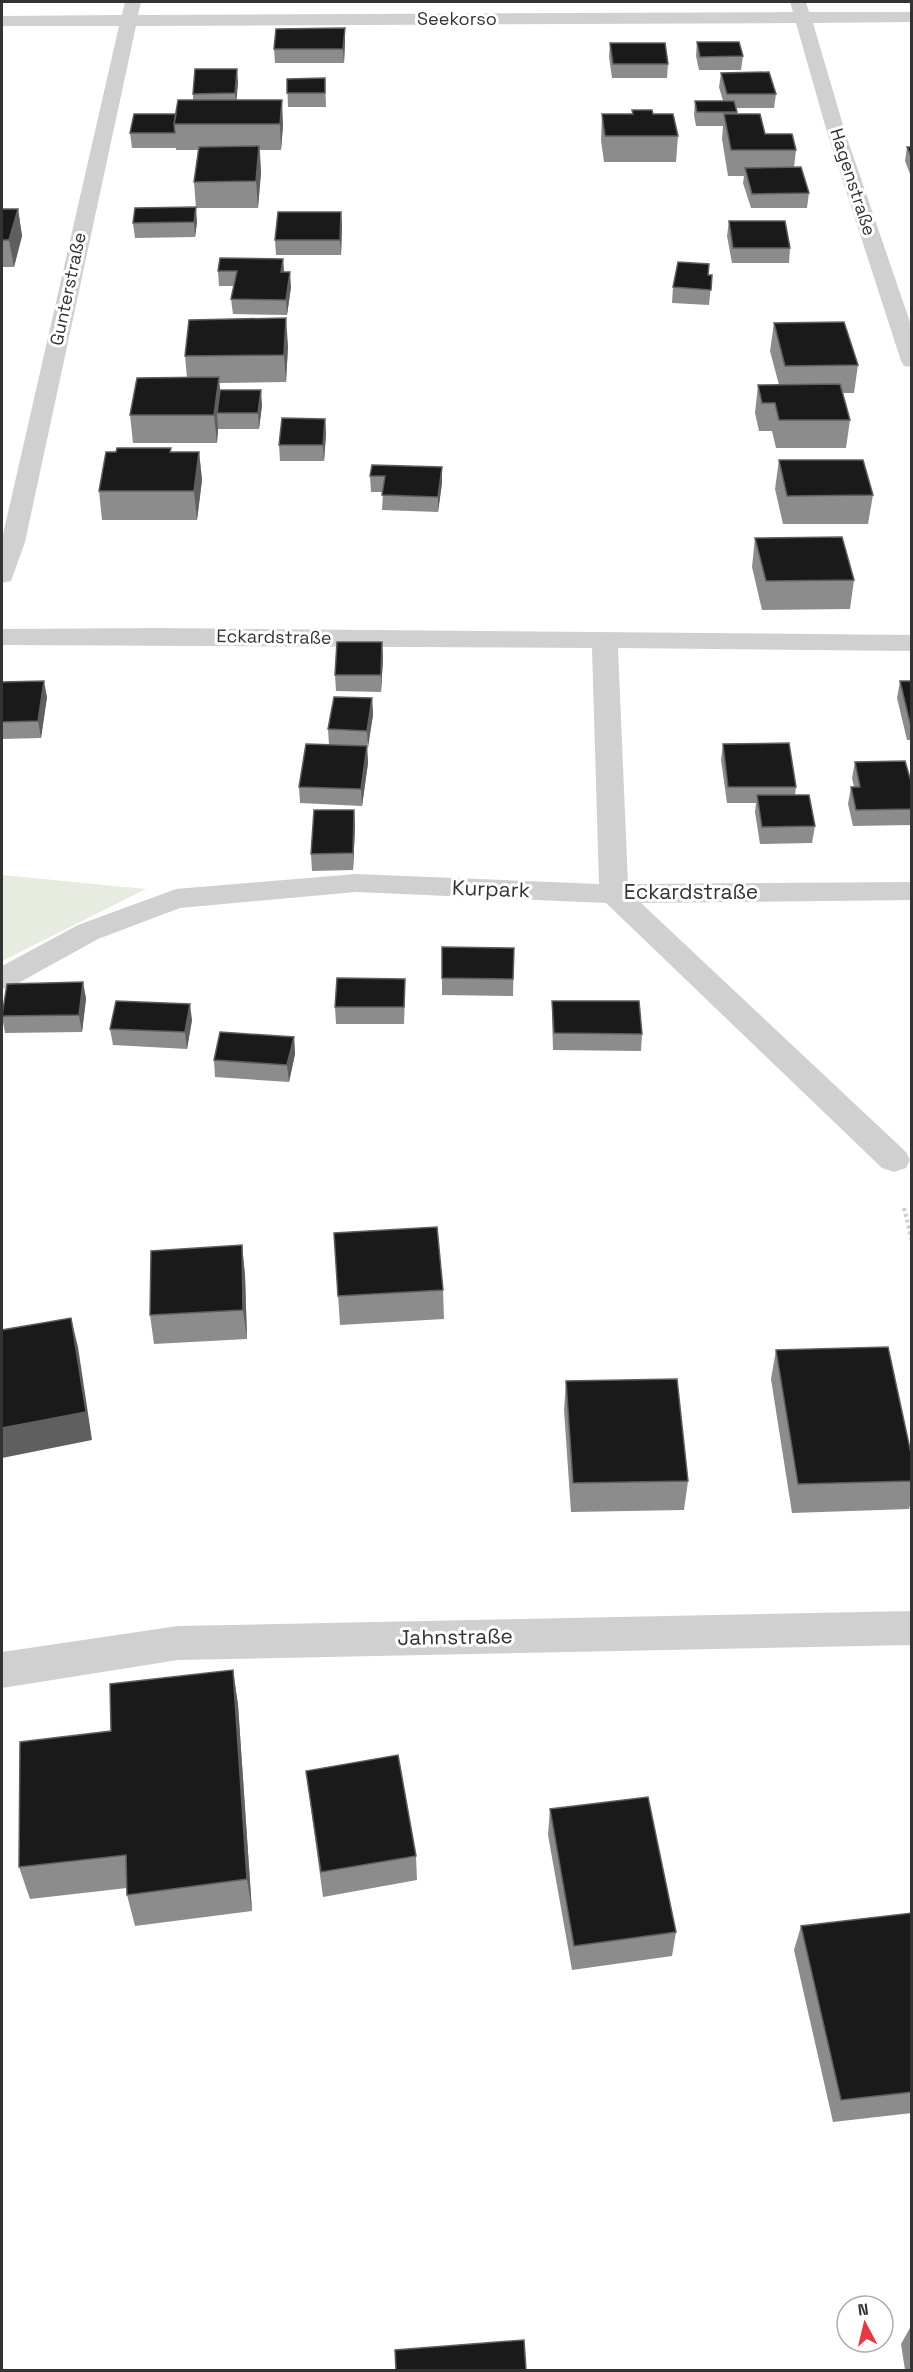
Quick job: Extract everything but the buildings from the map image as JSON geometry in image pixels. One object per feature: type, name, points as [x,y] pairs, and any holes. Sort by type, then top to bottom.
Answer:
[{"type":"street","name":"Seekorso","points":[[2,21],[130,11],[801,9],[912,16]]},
{"type":"street","name":"Hagenstraße","points":[[801,9],[836,132],[912,361]]},
{"type":"street","name":"Gunterstraße","points":[[2,576],[13,542],[130,11]]},
{"type":"street","name":"Eckardstraße","points":[[2,637],[159,636],[912,643]]},
{"type":"street","name":"Eckardstraße","points":[[605,640],[614,894],[912,891]]},
{"type":"street","name":"Kurpark","points":[[2,979],[88,932],[176,899],[356,883],[614,894]]},
{"type":"street","points":[[614,894],[894,1160]]},
{"type":"street","name":"Jahnstraße","points":[[2,1670],[178,1643],[912,1628]]},
{"type":"shaded area","points":[[2,875],[146,889],[2,961]]}]
